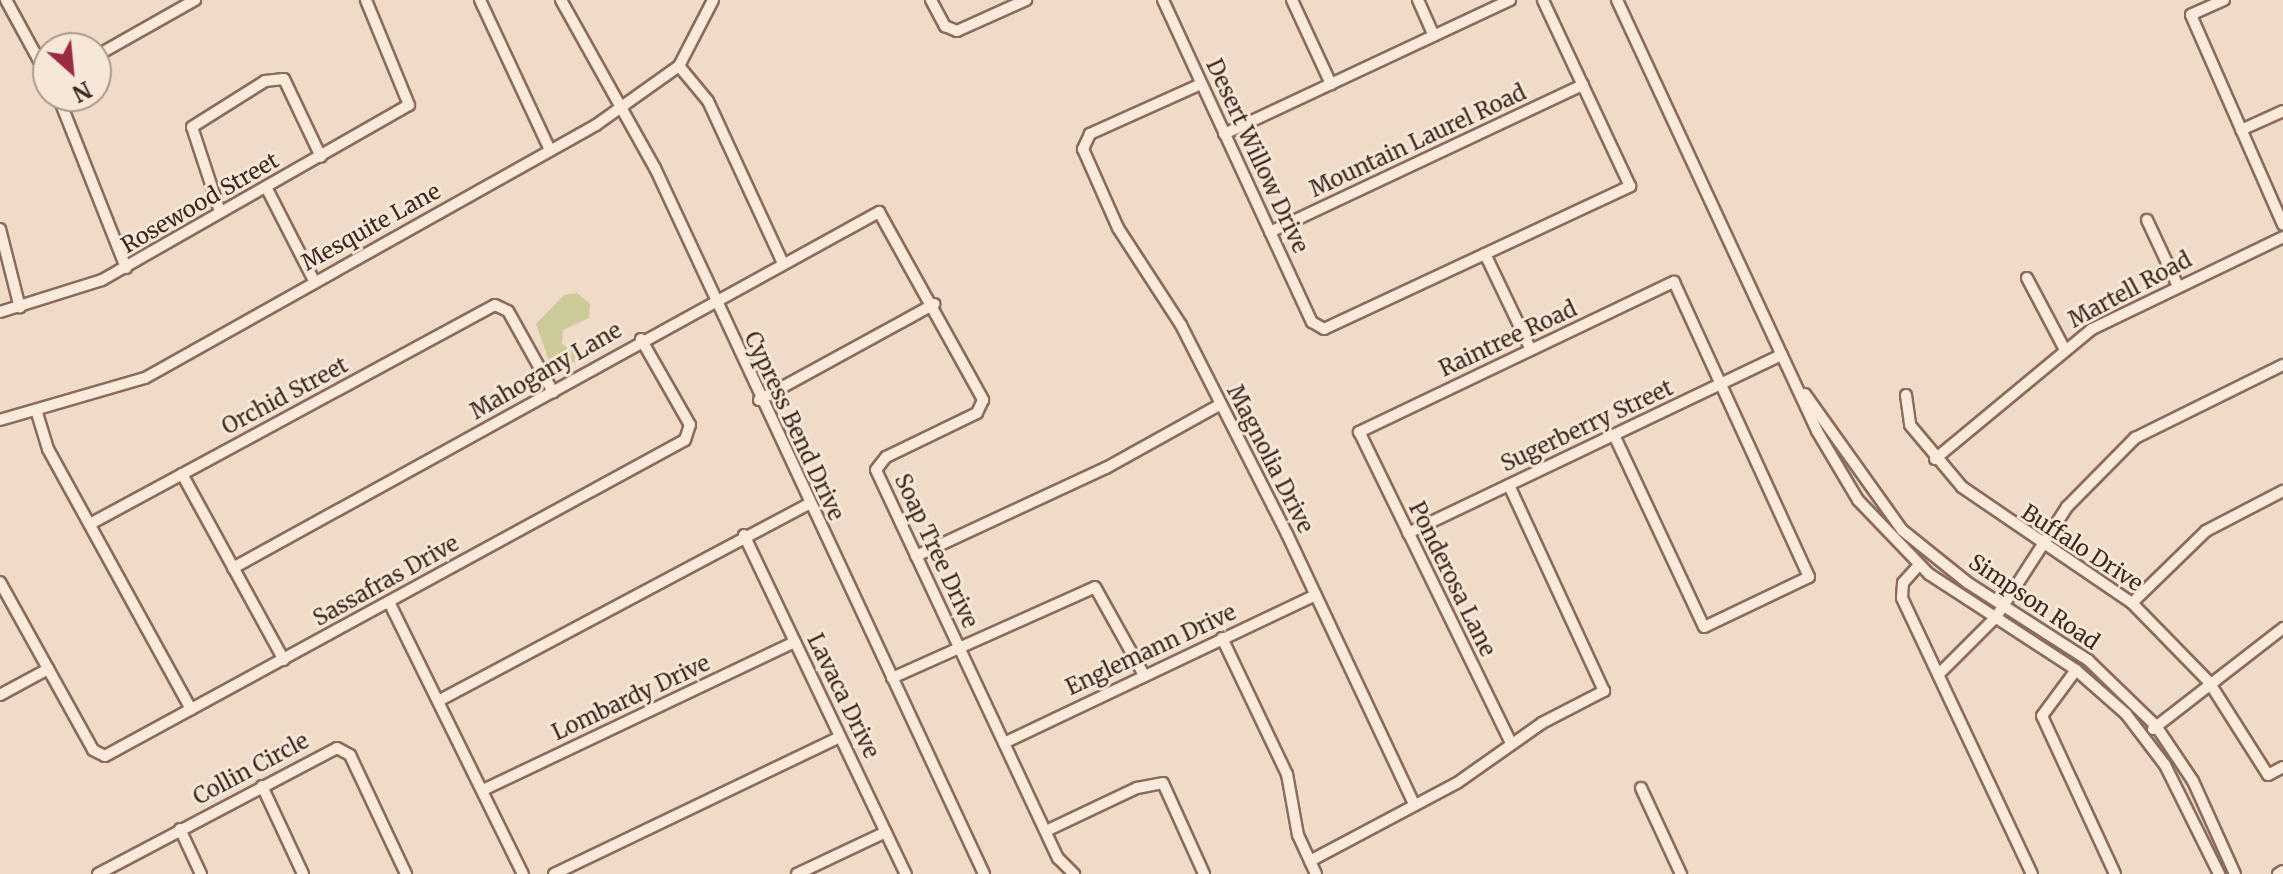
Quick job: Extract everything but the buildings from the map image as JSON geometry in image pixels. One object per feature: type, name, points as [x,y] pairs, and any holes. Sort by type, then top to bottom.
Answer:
[{"type":"street","points":[[6,0],[32,48]]},
{"type":"street","points":[[112,47],[195,0]]},
{"type":"street","name":"Rosewood Street","points":[[0,312],[20,308],[126,268],[409,105],[366,0]]},
{"type":"street","points":[[480,0],[550,150]]},
{"type":"street","name":"Cypress Bend Drive","points":[[561,0],[619,109],[655,168],[759,400],[984,874]]},
{"type":"street","name":"Mesquite Lane","points":[[0,420],[37,413],[145,378],[550,150],[619,109],[679,66],[713,0]]},
{"type":"street","points":[[931,0],[948,29],[1026,0]]},
{"type":"street","name":"Desert Willow Drive","points":[[1163,0],[1317,327],[1485,254]]},
{"type":"street","points":[[1292,0],[1331,84]]},
{"type":"street","points":[[1418,0],[1434,36]]},
{"type":"street","points":[[1224,134],[1510,0]]},
{"type":"street","points":[[1531,350],[1485,254],[1630,186],[1543,0]]},
{"type":"street","name":"Simpson Road","points":[[1617,0],[1792,376],[1858,500],[1919,565],[2076,670],[2145,735],[2219,874]]},
{"type":"street","points":[[2224,0],[2191,15],[2283,225]]},
{"type":"street","points":[[679,66],[708,101],[783,263]]},
{"type":"street","points":[[220,212],[192,127],[280,77],[321,157]]},
{"type":"street","name":"Magnolia Drive","points":[[1201,84],[1084,140],[1118,228],[1176,316],[1316,595],[1414,804]]},
{"type":"street","name":"Mountain Laurel Road","points":[[1270,232],[1583,85]]},
{"type":"street","points":[[2241,130],[2283,111]]},
{"type":"street","points":[[64,112],[126,268]]},
{"type":"street","points":[[266,187],[314,281]]},
{"type":"street","name":"Mahogany Lane","points":[[233,568],[553,392],[641,339],[879,212]]},
{"type":"street","name":"Soap Tree Drive","points":[[879,212],[934,304],[983,400],[970,417],[876,466],[1046,831],[1074,874]]},
{"type":"street","points":[[2147,220],[2177,284]]},
{"type":"street","points":[[0,229],[20,308]]},
{"type":"street","name":"Martell Road","points":[[1935,459],[2064,348],[2177,284],[2283,237]]},
{"type":"street","points":[[2027,278],[2064,348]]},
{"type":"street","name":"Raintree Road","points":[[1359,432],[1674,282],[1721,385]]},
{"type":"street","points":[[759,400],[934,304]]},
{"type":"street","name":"Orchid Street","points":[[90,524],[500,305],[553,392]]},
{"type":"street","name":"Sassafras Drive","points":[[48,669],[98,754],[191,709],[389,602],[690,434],[641,339]]},
{"type":"street","name":"Sugerberry Street","points":[[1408,533],[1782,355]]},
{"type":"street","points":[[1939,674],[1996,617],[2036,545],[2135,438],[2283,365]]},
{"type":"street","name":"Simpson Road","points":[[1792,376],[1885,512],[1936,560],[2088,660],[2156,726],[2193,781],[2235,874]]},
{"type":"street","points":[[1614,435],[1704,627],[1809,577],[1721,385]]},
{"type":"street","name":"Buffalo Drive","points":[[1906,395],[1910,425],[1935,459],[2036,545],[2132,603],[2209,682],[2268,775],[2283,767]]},
{"type":"street","points":[[916,556],[1106,468],[1219,405]]},
{"type":"street","points":[[37,413],[90,524],[191,709]]},
{"type":"street","name":"Ponderosa Lane","points":[[1359,432],[1511,743]]},
{"type":"street","points":[[182,474],[284,660]]},
{"type":"street","points":[[1310,861],[1414,804],[1511,743],[1604,691],[1509,485]]},
{"type":"street","points":[[2132,603],[2206,531],[2283,491]]},
{"type":"street","points":[[442,699],[744,535],[808,504]]},
{"type":"street","name":"Lavaca Drive","points":[[744,535],[906,874]]},
{"type":"street","points":[[1919,565],[1903,583],[1902,598],[2032,874]]},
{"type":"street","points":[[0,582],[48,669],[0,695]]},
{"type":"street","points":[[892,678],[1095,587],[1144,675]]},
{"type":"street","name":"Englemann Drive","points":[[1004,743],[1316,595]]},
{"type":"street","points":[[389,602],[442,699],[523,874]]},
{"type":"street","points":[[2145,735],[2209,682],[2283,628]]},
{"type":"street","points":[[1222,638],[1287,774],[1316,874]]},
{"type":"street","name":"Lombardy Drive","points":[[483,790],[795,642]]},
{"type":"street","points":[[2076,670],[2042,716],[2115,874]]},
{"type":"street","points":[[554,874],[840,737]]},
{"type":"street","name":"Collin Circle","points":[[99,874],[333,749],[345,750],[406,874]]},
{"type":"street","points":[[1046,831],[1155,782],[1163,783],[1204,874]]},
{"type":"street","points":[[262,786],[303,874]]},
{"type":"street","points":[[1641,788],[1681,874]]},
{"type":"street","points":[[180,829],[201,874]]},
{"type":"street","points":[[797,874],[886,832]]},
{"type":"street","points":[[2278,874],[2283,871]]},
{"type":"shaded area","points":[[577,293],[590,304],[589,318],[563,330],[562,344],[580,356],[563,372],[549,361],[536,324],[564,295]]}]
